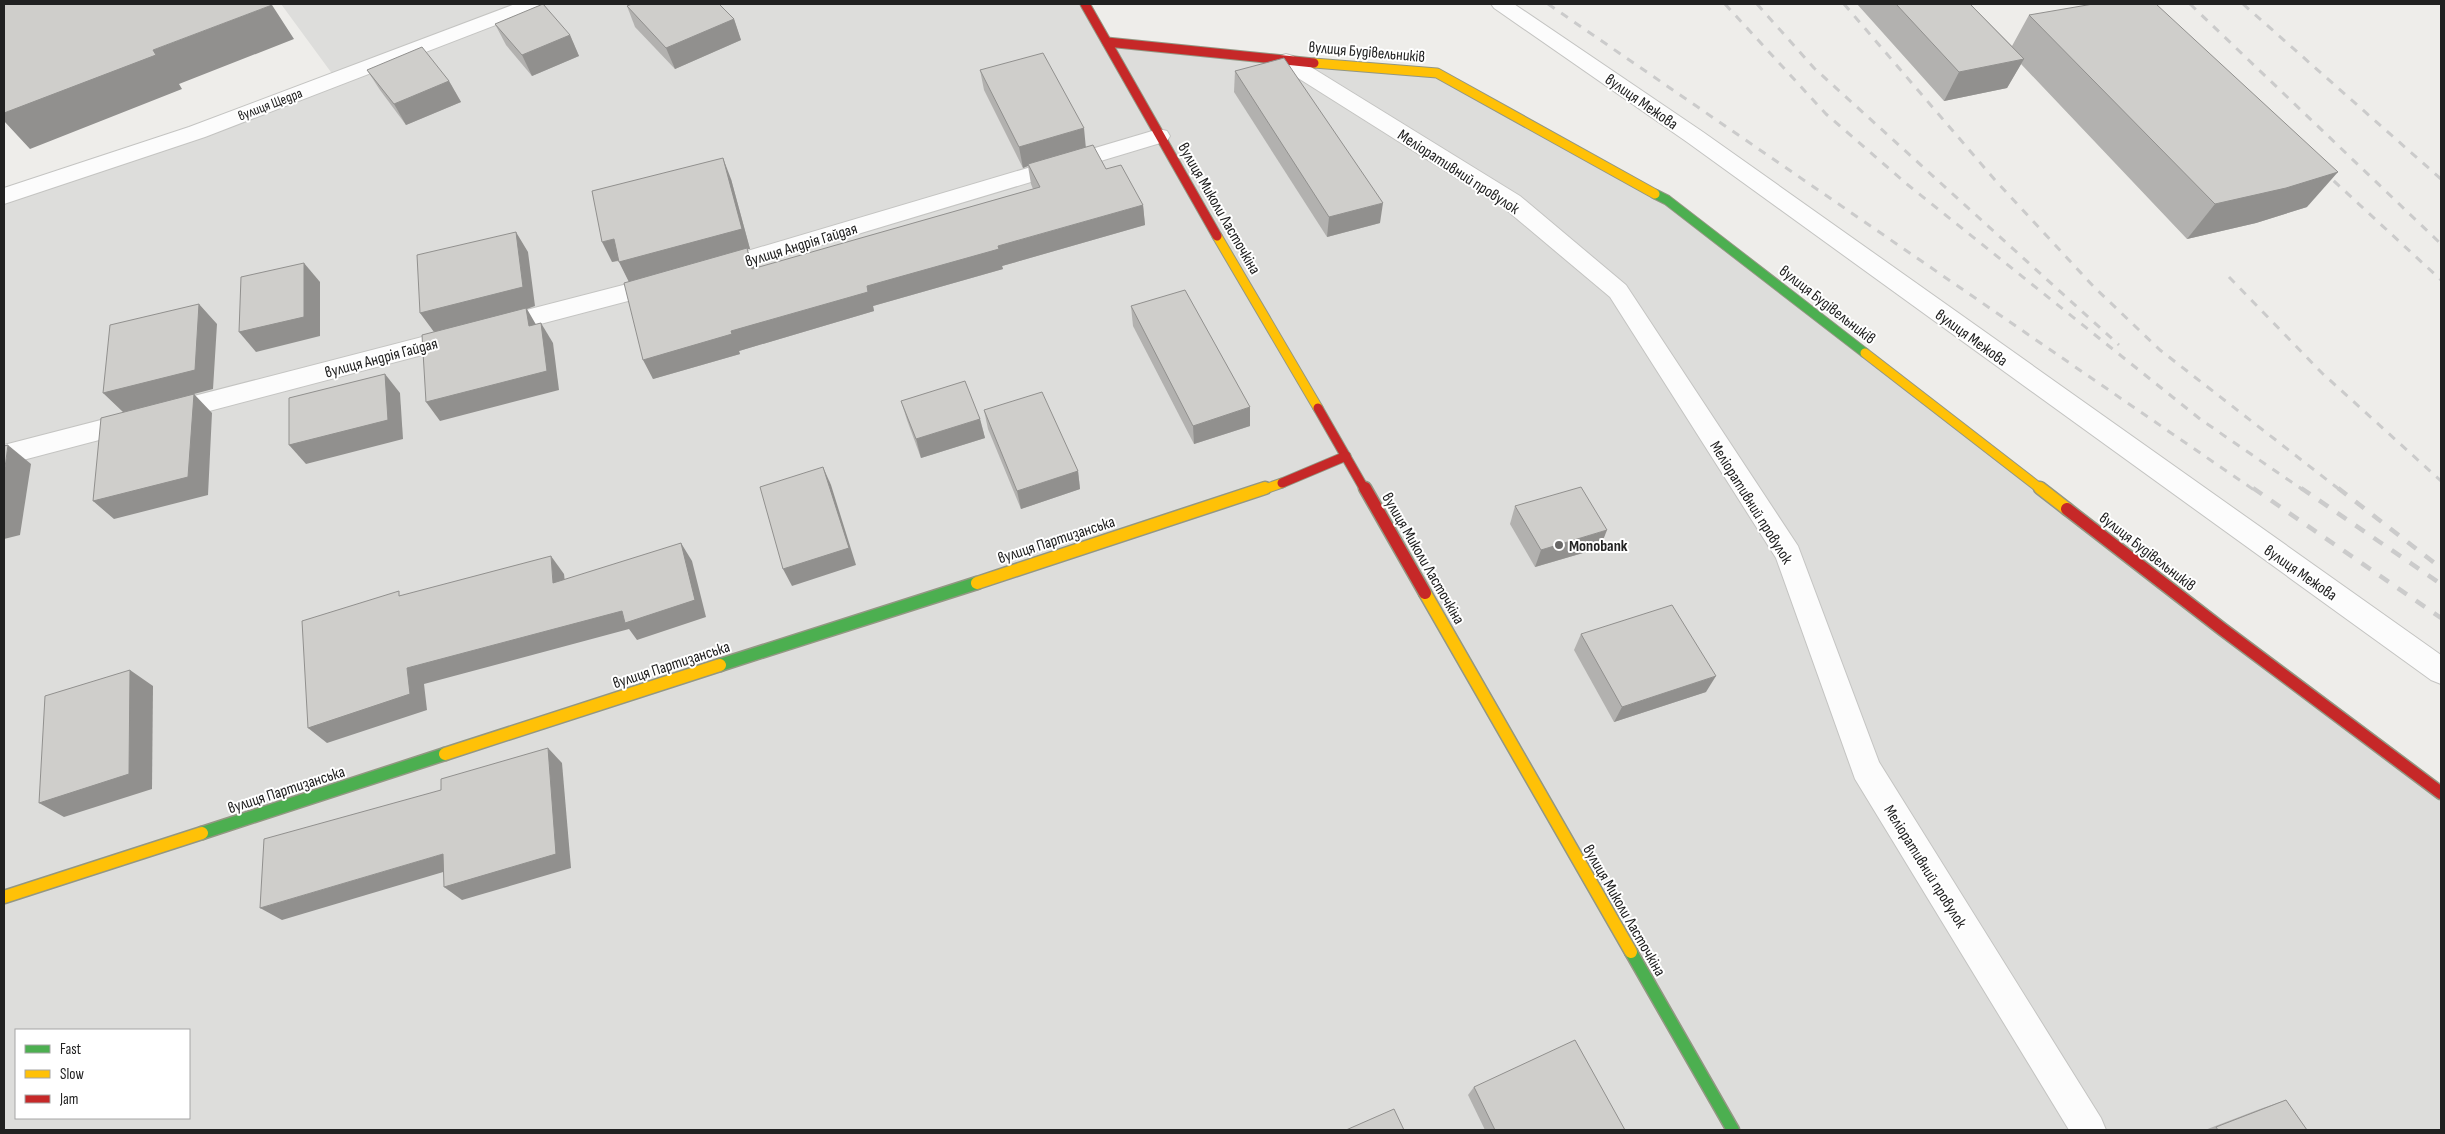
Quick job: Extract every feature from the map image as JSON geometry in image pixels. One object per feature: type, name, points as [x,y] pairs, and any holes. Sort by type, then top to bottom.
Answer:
[{"type":"street","name":"вулиця Щедра","points":[[4,196],[197,132],[533,4]]},
{"type":"street","name":"вулиця Миколи Ласточкіна","points":[[1085,4],[1159,136],[1346,456],[1732,1130]]},
{"type":"street","name":"вулиця Межова","points":[[1501,4],[1695,137],[2441,671]]},
{"type":"street","name":"вулиця Будівельників","points":[[1107,42],[1286,61],[1437,73],[1667,200],[2222,629],[2441,794]]},
{"type":"street","name":"Меліоративний провулок","points":[[1286,61],[1512,202],[1618,291],[1788,554],[1866,769],[2089,1130]]},
{"type":"street","name":"вулиця Андрія Гайдая","points":[[4,455],[688,277],[1159,136]]},
{"type":"street","name":"вулиця Партизанська","points":[[4,897],[1288,481],[1346,456]]},
{"type":"shaded area","points":[[281,4],[1085,4],[1107,42],[1437,73],[1667,200],[2222,629],[2441,793],[2441,1130],[4,1130],[4,196],[197,132],[336,79]]},
{"type":"building","points":[[4,4],[272,5],[153,50],[156,55],[4,113]]},
{"type":"building","points":[[543,4],[570,35],[522,55],[495,24]]},
{"type":"building","points":[[632,4],[719,4],[734,19],[666,48],[627,6]]},
{"type":"building","points":[[1896,4],[1970,4],[2024,59],[1959,72]]},
{"type":"building","points":[[2093,4],[2156,4],[2338,172],[2286,188],[2215,204],[2029,15]]},
{"type":"building","points":[[422,47],[449,81],[394,104],[367,70]]},
{"type":"building","points":[[1043,53],[1084,128],[1019,147],[980,70]]},
{"type":"building","points":[[1284,58],[1383,203],[1329,217],[1235,71]]},
{"type":"building","points":[[1093,145],[1106,169],[1121,165],[1143,205],[998,246],[999,249],[867,286],[868,292],[731,331],[732,334],[643,360],[624,283],[747,248],[752,269],[1040,187],[1028,164]]},
{"type":"building","points":[[723,158],[742,229],[619,262],[614,239],[602,242],[592,191]]},
{"type":"building","points":[[516,232],[523,287],[420,313],[417,255]]},
{"type":"building","points":[[304,263],[304,317],[239,332],[241,277]]},
{"type":"building","points":[[1185,290],[1250,407],[1193,426],[1131,306]]},
{"type":"building","points":[[199,304],[195,370],[103,393],[110,325]]},
{"type":"building","points":[[526,308],[529,326],[541,323],[547,371],[426,402],[422,335]]},
{"type":"building","points":[[385,374],[388,420],[289,445],[289,398]]},
{"type":"building","points":[[965,381],[980,419],[916,439],[901,401]]},
{"type":"building","points":[[1042,392],[1078,471],[1017,491],[984,410]]},
{"type":"building","points":[[194,394],[188,477],[93,501],[101,418]]},
{"type":"building","points":[[8,445],[4,475],[4,446]]},
{"type":"building","points":[[823,467],[849,548],[783,569],[760,487]]},
{"type":"building","points":[[1581,487],[1607,530],[1541,550],[1515,506]]},
{"type":"building","points":[[681,543],[695,600],[625,623],[622,611],[407,668],[410,694],[308,728],[302,621],[399,591],[399,596],[551,556],[553,583]]},
{"type":"building","points":[[1672,605],[1716,676],[1622,707],[1581,634]]},
{"type":"building","points":[[130,670],[129,774],[39,803],[45,696]]},
{"type":"building","points":[[548,748],[556,854],[444,887],[443,854],[260,908],[264,839],[441,790],[441,779]]},
{"type":"building","points":[[1575,1040],[1625,1130],[1495,1130],[1474,1087]]},
{"type":"building","points":[[2286,1100],[2307,1130],[2218,1130],[2216,1127]]},
{"type":"building","points":[[1394,1109],[1404,1130],[1346,1130]]},
{"type":"railway","points":[[1548,4],[2254,490]]},
{"type":"railway","points":[[1725,4],[1826,114],[1908,185],[2200,419],[2303,490]]},
{"type":"railway","points":[[1757,4],[1814,68],[2119,345]]},
{"type":"railway","points":[[1844,4],[1995,180],[2094,287],[2160,350],[2340,490]]},
{"type":"railway","points":[[2190,4],[2441,244]]},
{"type":"railway","points":[[2243,4],[2441,179]]},
{"type":"railway","points":[[2322,170],[2441,280]]},
{"type":"railway","points":[[2229,277],[2322,373],[2441,481]]},
{"type":"railway","points":[[2253,488],[2441,618]]},
{"type":"railway","points":[[2301,488],[2441,584]]},
{"type":"railway","points":[[2338,488],[2441,568]]},
{"type":"traffic: fast","points":[[1655,194],[1667,200],[1865,353]]},
{"type":"traffic: fast","points":[[720,665],[977,583]]},
{"type":"traffic: fast","points":[[202,833],[445,754]]},
{"type":"traffic: fast","points":[[1631,952],[1733,1130]]},
{"type":"traffic: slow","points":[[1314,63],[1437,73],[1655,194]]},
{"type":"traffic: slow","points":[[1217,236],[1318,408]]},
{"type":"traffic: slow","points":[[1865,353],[2067,509]]},
{"type":"traffic: slow","points":[[977,583],[1282,483]]},
{"type":"traffic: slow","points":[[1425,593],[1631,952]]},
{"type":"traffic: slow","points":[[445,754],[720,665]]},
{"type":"traffic: slow","points":[[4,897],[202,833]]},
{"type":"traffic: jam","points":[[1085,4],[1217,236]]},
{"type":"traffic: jam","points":[[1107,42],[1314,63]]},
{"type":"traffic: jam","points":[[1318,408],[1425,593]]},
{"type":"traffic: jam","points":[[1282,483],[1346,456]]},
{"type":"traffic: jam","points":[[2067,509],[2222,629],[2441,793]]},
{"type":"place","name":"Monobank","points":[[1559,545]]}]
